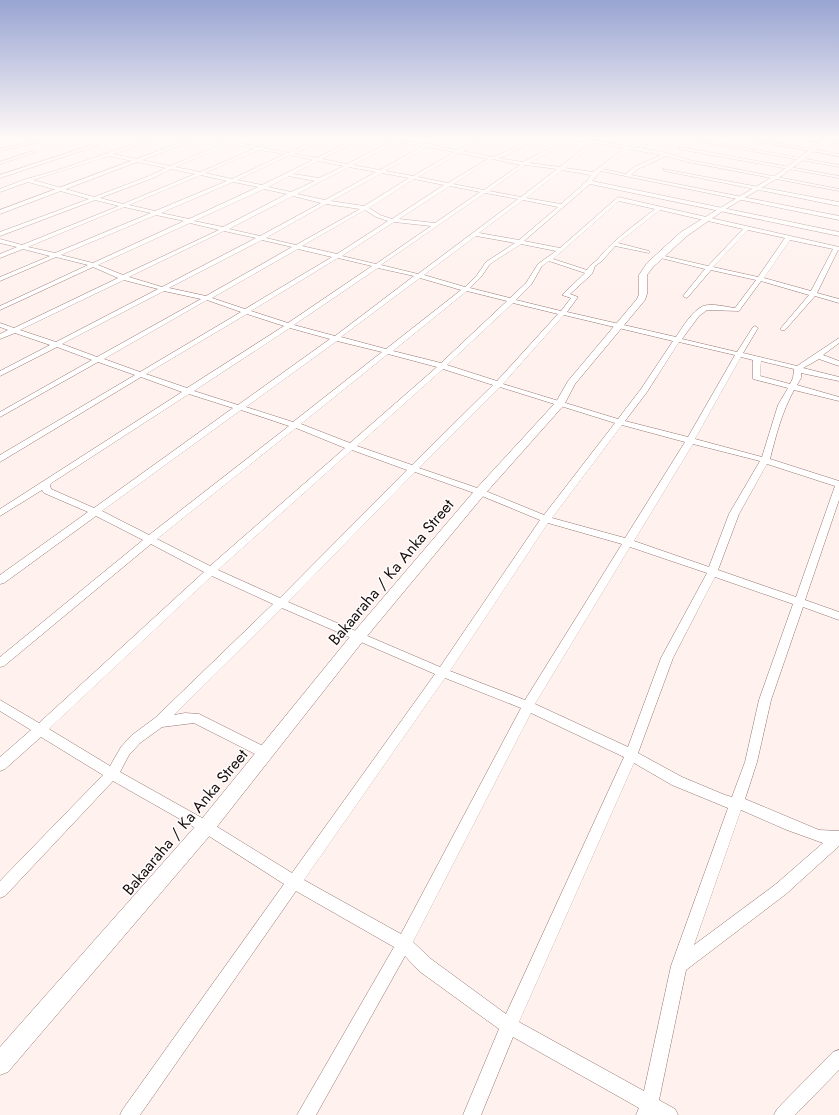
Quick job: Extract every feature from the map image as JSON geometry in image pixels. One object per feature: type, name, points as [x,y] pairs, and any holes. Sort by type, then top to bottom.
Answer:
[{"type":"street","points":[[57,189],[420,276],[619,327],[839,379]]},
{"type":"street","points":[[0,234],[116,189]]},
{"type":"street","points":[[0,256],[163,189]]},
{"type":"street","points":[[0,279],[213,189]]},
{"type":"street","points":[[0,308],[259,189]]},
{"type":"street","points":[[272,189],[325,202],[365,208],[378,216],[392,220],[436,225]]},
{"type":"street","points":[[0,337],[124,278],[303,189]]},
{"type":"street","points":[[0,374],[261,238],[349,189]]},
{"type":"street","points":[[0,415],[365,208],[395,189]]},
{"type":"street","points":[[0,459],[338,256],[442,189]]},
{"type":"street","points":[[469,189],[562,206]]},
{"type":"street","points":[[0,513],[289,326],[488,189]]},
{"type":"street","points":[[0,580],[336,338],[534,189]]},
{"type":"street","points":[[0,663],[152,539],[466,289],[479,276],[488,263],[520,242],[581,189]]},
{"type":"street","points":[[624,189],[839,234]]},
{"type":"street","points":[[697,189],[839,218]]},
{"type":"street","name":"Bakaaraha / Ka Anka Street","points":[[0,1064],[206,827],[358,637],[480,492],[560,403],[571,383],[641,300],[643,294],[643,275],[650,265],[684,234],[755,189]]},
{"type":"street","points":[[762,189],[839,204]]},
{"type":"street","points":[[0,212],[60,190]]},
{"type":"street","points":[[0,765],[305,486],[442,366],[529,284],[535,271],[548,258],[561,250],[618,198],[838,249],[813,294],[783,329]]},
{"type":"street","points":[[0,891],[112,774],[125,752],[159,722],[281,603],[464,417],[498,385],[575,298],[565,295],[590,273],[593,265],[600,260],[614,244],[659,208]]},
{"type":"street","points":[[686,296],[709,268],[747,228]]},
{"type":"street","points":[[476,234],[561,250]]},
{"type":"street","points":[[129,1115],[443,672],[546,519],[658,371],[692,320],[703,310],[713,307],[737,310],[760,280],[789,237]]},
{"type":"street","points":[[829,246],[839,238]]},
{"type":"street","points":[[0,241],[93,265],[124,278],[163,289],[206,298],[289,326],[442,366],[498,385],[619,422],[765,460],[839,485],[765,700],[756,747],[735,803],[679,966],[648,1109]]},
{"type":"street","points":[[614,244],[647,252]]},
{"type":"street","points":[[660,257],[839,300]]},
{"type":"street","points":[[548,258],[590,273]]},
{"type":"street","points":[[0,325],[187,391],[295,425],[351,447],[480,492],[546,519],[627,542],[712,571],[798,603],[839,616]]},
{"type":"street","points":[[306,1115],[404,944],[528,706],[690,441],[718,389],[755,328]]},
{"type":"street","points":[[472,1115],[509,1026],[631,755],[667,658],[712,571],[734,514],[765,460],[775,424],[797,378],[799,369],[839,340]]},
{"type":"street","points":[[818,356],[839,364]]},
{"type":"street","points":[[757,359],[756,377],[839,399]]},
{"type":"street","points":[[45,484],[47,490],[152,539],[211,571],[358,637],[481,689],[528,706],[631,755],[677,781],[724,801],[745,805],[792,826],[819,836],[838,837]]},
{"type":"street","points":[[0,705],[112,774],[206,827],[295,882],[404,944],[425,965],[509,1026],[648,1109],[669,1115]]},
{"type":"street","points":[[159,722],[195,718],[265,753]]},
{"type":"street","points":[[679,966],[781,889],[838,837]]},
{"type":"street","points":[[783,1115],[839,1058]]}]
